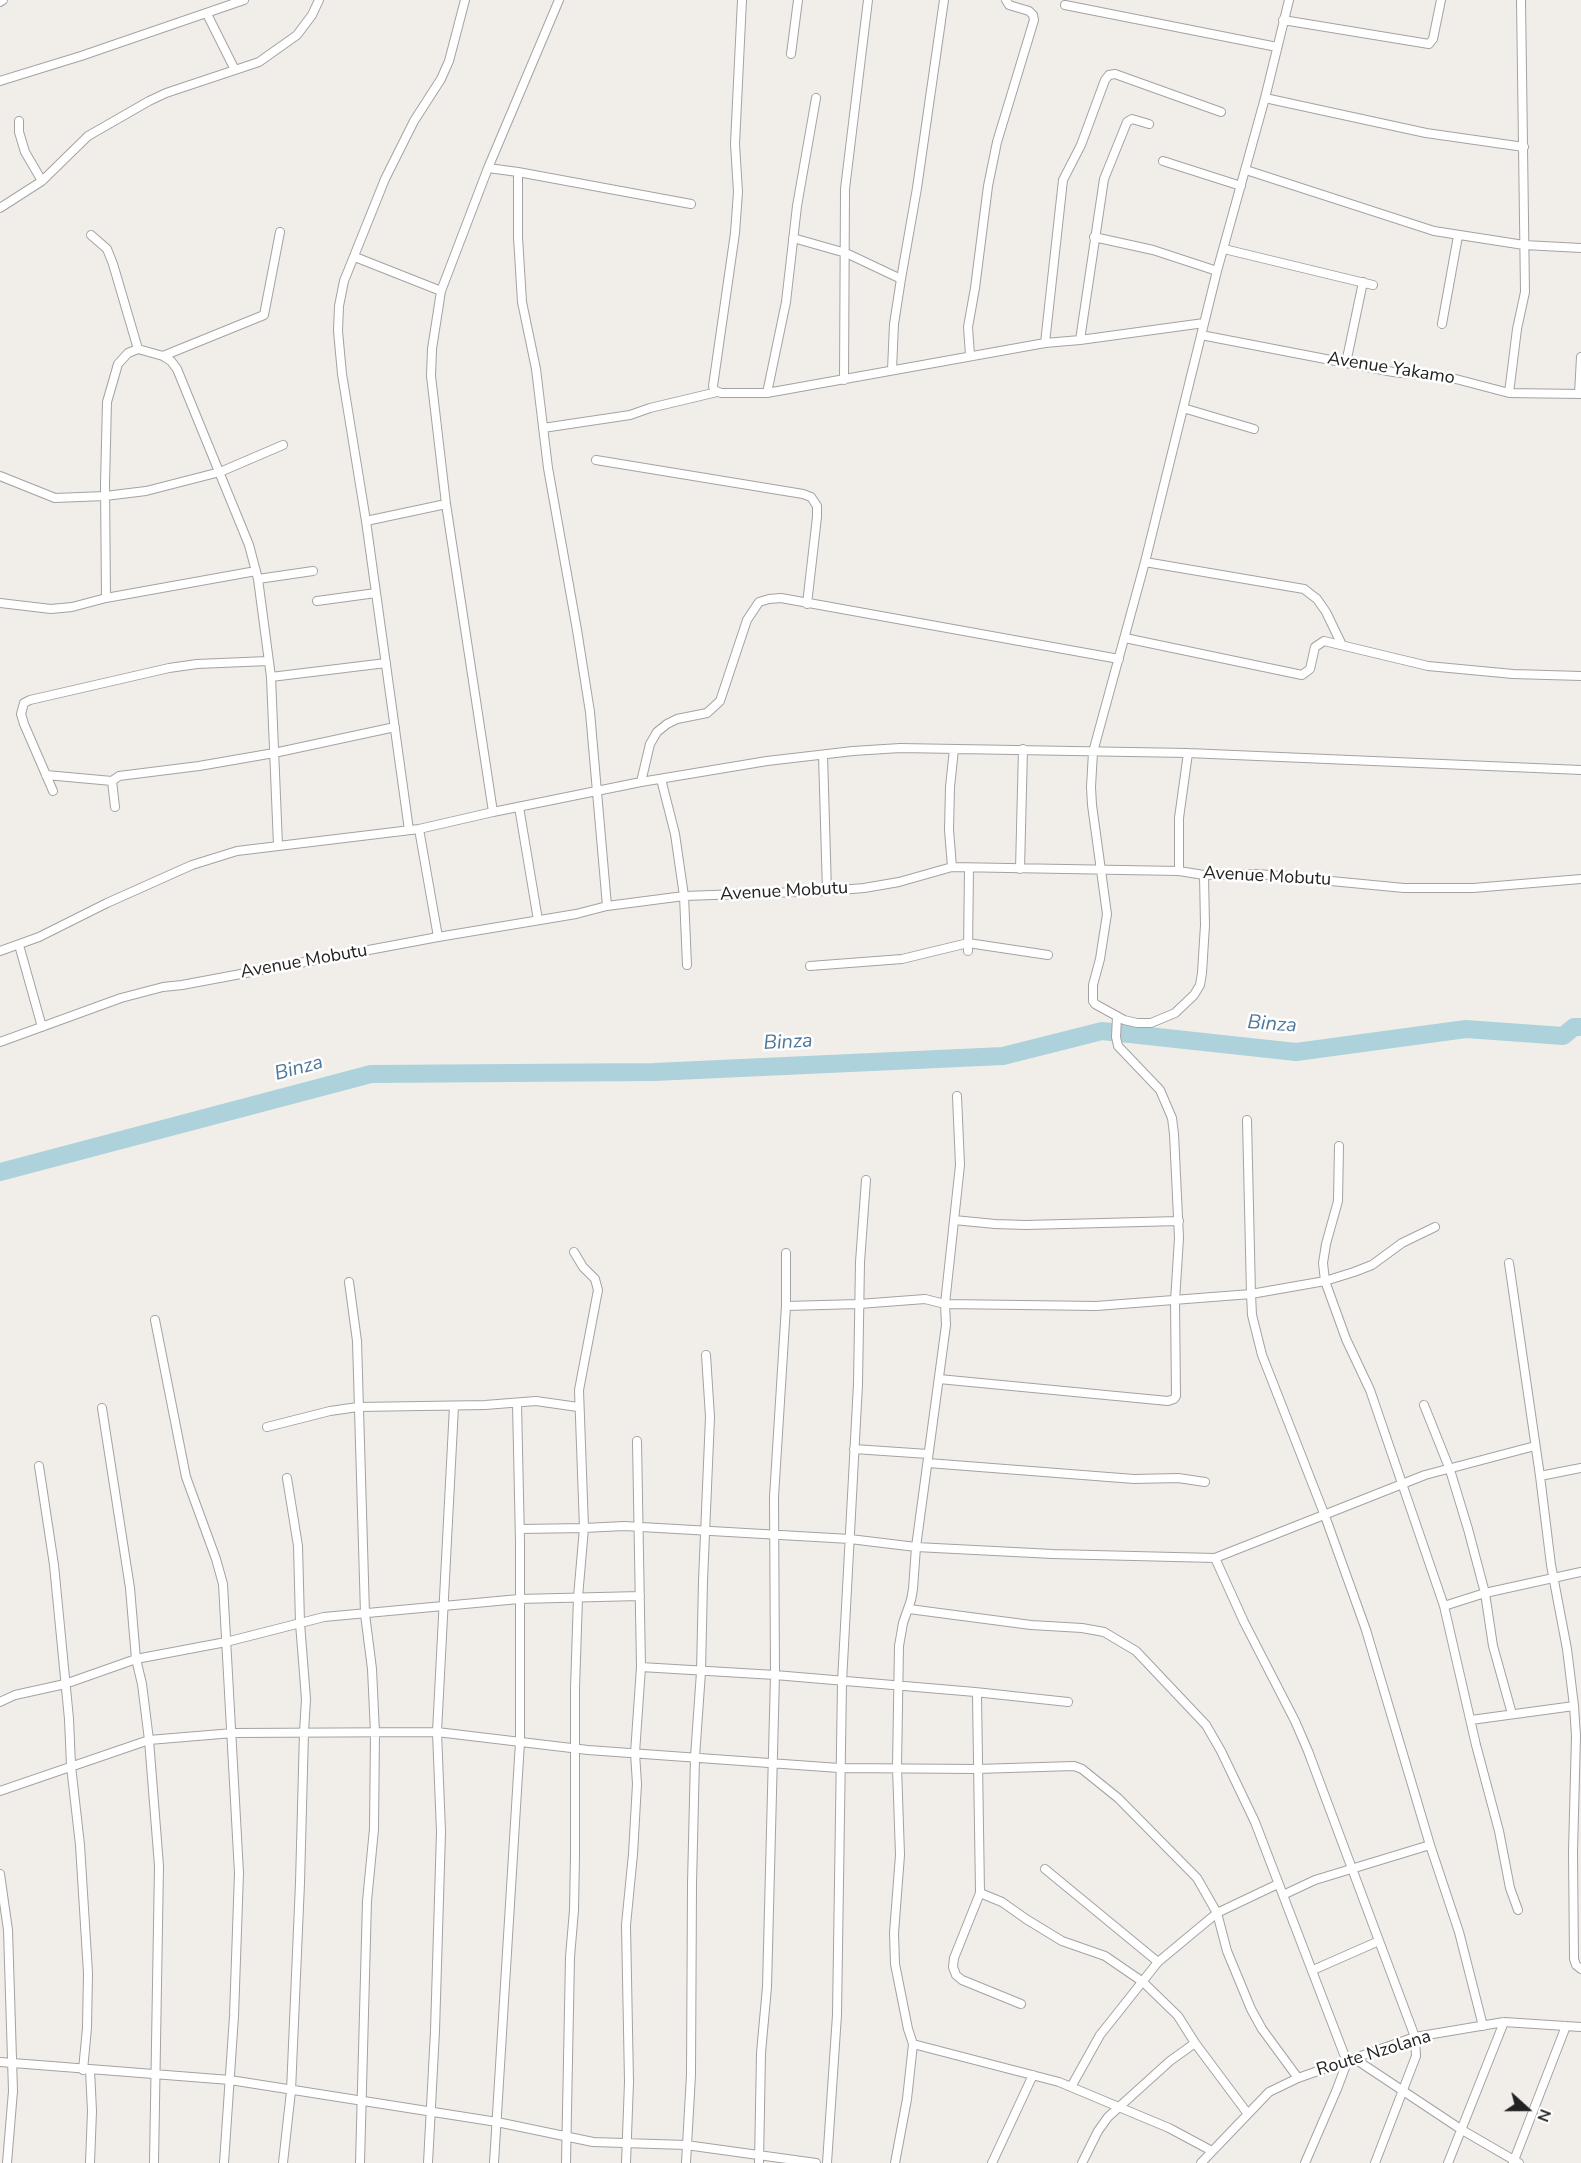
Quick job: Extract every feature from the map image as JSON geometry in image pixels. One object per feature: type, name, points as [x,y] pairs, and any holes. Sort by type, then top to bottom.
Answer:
[{"type":"street","points":[[0,81],[244,0]]},
{"type":"street","points":[[0,208],[42,181],[88,136],[158,97],[259,62],[297,35],[312,15],[319,0]]},
{"type":"street","points":[[438,937],[414,830],[395,728],[366,521],[342,374],[338,331],[339,306],[344,281],[385,179],[414,121],[450,61],[465,0]]},
{"type":"street","points":[[493,812],[446,504],[431,376],[435,323],[441,291],[488,168],[559,0]]},
{"type":"street","points":[[717,392],[712,386],[735,233],[738,192],[735,144],[742,0]]},
{"type":"street","points":[[792,54],[798,0]]},
{"type":"street","points":[[844,380],[845,189],[868,0]]},
{"type":"street","points":[[892,370],[894,324],[917,188],[944,0]]},
{"type":"street","points":[[970,355],[968,327],[988,186],[997,142],[1034,20],[1029,11],[1009,5],[1006,0]]},
{"type":"street","points":[[1204,875],[1205,925],[1202,973],[1200,985],[1194,995],[1175,1013],[1151,1023],[1117,1020],[1098,1007],[1093,1001],[1093,986],[1107,914],[1092,796],[1094,752],[1289,0]]},
{"type":"street","points":[[1283,20],[1429,44],[1433,39],[1441,0]]},
{"type":"street","points":[[1509,393],[1517,329],[1525,292],[1521,0]]},
{"type":"street","points":[[1065,5],[1277,47]]},
{"type":"street","points":[[207,14],[235,70]]},
{"type":"street","points":[[1045,343],[1063,180],[1081,145],[1105,80],[1109,75],[1115,74],[1221,112]]},
{"type":"street","points":[[768,393],[786,302],[796,206],[816,98]]},
{"type":"street","points":[[1265,98],[1426,133],[1524,147]]},
{"type":"street","points":[[1080,340],[1104,179],[1127,122],[1132,119],[1149,124]]},
{"type":"street","points":[[19,121],[19,132],[25,152],[42,181]]},
{"type":"street","points":[[1163,161],[1242,186]]},
{"type":"street","points":[[488,168],[691,204]]},
{"type":"street","points":[[1246,170],[1402,222],[1458,236],[1524,245],[1581,248]]},
{"type":"street","points":[[518,172],[522,302],[536,369],[555,510],[588,701],[607,906]]},
{"type":"street","points":[[163,356],[264,315],[279,232]]},
{"type":"street","points":[[91,235],[106,249],[113,264],[138,349]]},
{"type":"street","points":[[1442,324],[1458,236]]},
{"type":"street","points":[[1094,237],[1153,250],[1217,271]]},
{"type":"street","points":[[793,238],[846,253],[901,279]]},
{"type":"street","points":[[1224,249],[1373,285]]},
{"type":"street","points":[[355,257],[441,291]]},
{"type":"street","points":[[1346,363],[1363,282]]},
{"type":"street","points":[[543,428],[630,415],[717,392],[768,393],[970,355],[1204,323]]},
{"type":"street","name":"Avenue Yakamo","points":[[1201,335],[1394,372],[1452,378],[1509,393],[1580,394]]},
{"type":"street","points":[[106,598],[107,402],[118,364],[128,353],[138,349],[163,356],[177,369],[249,545],[257,575],[271,677],[278,845]]},
{"type":"street","points":[[1580,394],[1581,357]]},
{"type":"street","points":[[1183,408],[1254,429]]},
{"type":"street","points":[[0,476],[55,498],[105,496],[146,491],[220,472],[283,445]]},
{"type":"street","points":[[596,460],[811,497],[817,506],[817,517],[807,604]]},
{"type":"street","points":[[366,521],[446,504]]},
{"type":"street","points":[[1145,562],[1304,589],[1317,599],[1326,612],[1341,643]]},
{"type":"street","points":[[0,603],[51,609],[72,607],[106,598],[257,575],[313,571]]},
{"type":"street","points":[[317,602],[376,593]]},
{"type":"street","points":[[641,782],[650,744],[657,732],[677,719],[707,713],[720,701],[741,631],[752,610],[759,602],[769,599],[781,598],[1119,660]]},
{"type":"street","points":[[1125,638],[1302,675],[1310,669],[1315,647],[1324,641],[1341,643],[1396,660],[1428,666],[1514,674],[1581,676]]},
{"type":"street","points":[[53,790],[32,745],[21,714],[21,707],[30,700],[169,668],[268,661]]},
{"type":"street","points":[[271,677],[386,663]]},
{"type":"street","points":[[46,775],[112,781],[119,776],[199,766],[274,753],[395,728]]},
{"type":"street","points":[[0,951],[63,926],[107,903],[192,865],[237,851],[414,830],[641,782],[766,761],[853,751],[900,748],[1188,753],[1581,770]]},
{"type":"street","points":[[952,867],[950,787],[954,749]]},
{"type":"street","points":[[1020,869],[1023,749]]},
{"type":"street","points":[[1179,871],[1179,818],[1188,753]]},
{"type":"street","points":[[822,755],[827,891]]},
{"type":"street","points":[[662,779],[675,834],[684,896],[687,965]]},
{"type":"street","points":[[112,781],[115,807]]},
{"type":"street","points":[[519,807],[538,920]]},
{"type":"street","name":"Avenue Mobutu","points":[[0,1042],[148,990],[576,914],[607,906],[684,896],[827,891],[883,886],[952,867],[1269,875],[1404,888],[1473,888],[1581,879]]},
{"type":"street","points":[[968,947],[969,868]]},
{"type":"street","points":[[19,945],[42,1027]]},
{"type":"street","points":[[810,966],[902,959],[968,947],[1048,955]]},
{"type":"street","points":[[939,1379],[1171,1401],[1176,1396],[1175,1301],[1179,1262],[1179,1221],[1174,1134],[1167,1103],[1152,1080],[1119,1046],[1116,1036],[1117,1020]]},
{"type":"street","points":[[895,2163],[906,2109],[913,2044],[895,1964],[894,1933],[900,1855],[897,1686],[902,1629],[913,1589],[916,1547],[946,1325],[945,1304],[960,1165],[957,1096]]},
{"type":"street","points":[[1247,1120],[1252,1315],[1269,1376],[1325,1516],[1366,1630],[1430,1845],[1459,1932],[1484,2026]]},
{"type":"street","points":[[1339,1146],[1338,1201],[1326,1244],[1323,1263],[1324,1281],[1346,1339],[1370,1390],[1404,1483],[1444,1606],[1499,1831],[1510,1888],[1518,1910]]},
{"type":"street","points":[[827,2163],[837,2015],[839,1768],[858,1384],[858,1304],[866,1180]]},
{"type":"street","points":[[954,1220],[1026,1225],[1179,1221]]},
{"type":"street","points":[[786,1306],[925,1299],[945,1304],[1096,1306],[1251,1294],[1324,1281],[1372,1265],[1402,1243],[1435,1227]]},
{"type":"street","points":[[566,2163],[570,1957],[574,1910],[574,1748],[578,1597],[584,1528],[578,1407],[582,1368],[590,1339],[598,1290],[595,1279],[574,1252]]},
{"type":"street","points":[[759,2160],[761,2053],[767,1987],[773,1764],[774,1497],[786,1306],[786,1253]]},
{"type":"street","points":[[1509,1263],[1553,1577],[1567,1649],[1574,1706],[1576,1736],[1573,1852],[1574,1959],[1576,1965],[1581,1969]]},
{"type":"street","points":[[349,1282],[357,1341],[365,1614],[372,1669],[375,1733],[374,1829],[367,1901],[360,2163]]},
{"type":"street","points":[[155,1320],[186,1477],[216,1559],[222,1584],[233,1733],[239,1874],[224,2163]]},
{"type":"street","points":[[686,2163],[691,2075],[695,1757],[701,1672],[710,1418],[705,1355]]},
{"type":"street","points":[[267,1427],[358,1407],[454,1406],[536,1401],[578,1407]]},
{"type":"street","points":[[494,2163],[520,1742],[520,1529],[517,1403]]},
{"type":"street","points":[[1424,1405],[1450,1470],[1468,1529],[1485,1593],[1493,1646],[1512,1714]]},
{"type":"street","points":[[428,2163],[435,2031],[441,1832],[437,1732],[454,1406]]},
{"type":"street","points":[[102,1408],[130,1588],[136,1659],[149,1740],[159,1866],[154,2163]]},
{"type":"street","points":[[626,2163],[629,2082],[626,1925],[633,1854],[637,1784],[635,1754],[641,1667],[637,1441]]},
{"type":"street","points":[[520,1529],[639,1527],[774,1533],[916,1547],[1053,1554],[1215,1558],[1425,1475],[1535,1446]]},
{"type":"street","points":[[854,1449],[1134,1479],[1178,1478],[1205,1482]]},
{"type":"street","points":[[39,1466],[54,1565],[80,1845],[88,1973],[86,2070],[92,2111],[90,2163]]},
{"type":"street","points":[[1540,1476],[1581,1468]]},
{"type":"street","points":[[283,2163],[291,2091],[306,1699],[300,1623],[298,1546],[287,1478]]},
{"type":"street","points":[[1215,1558],[1244,1622],[1295,1721],[1333,1816],[1350,1869],[1414,2037],[1417,2051],[1375,2163]]},
{"type":"street","points":[[1444,1606],[1485,1593],[1581,1572]]},
{"type":"street","points":[[0,1702],[15,1695],[65,1684],[136,1659],[226,1642],[324,1617],[519,1599],[640,1596]]},
{"type":"street","points":[[909,1609],[1104,1632],[1136,1651],[1206,1725],[1221,1751],[1255,1822],[1278,1884],[1351,2060],[1403,2090],[1515,2162],[1566,2026]]},
{"type":"street","points":[[641,1667],[970,1690],[1068,1702]]},
{"type":"street","points":[[975,1692],[980,1893],[954,1958],[953,1966],[956,1975],[962,1980],[1021,2004]]},
{"type":"street","points":[[1471,1720],[1574,1706]]},
{"type":"street","points":[[0,1791],[149,1740],[233,1733],[437,1732],[635,1754],[839,1768],[977,1769],[1065,1766],[1082,1769],[1134,1813],[1197,1878],[1217,1913],[1227,1951],[1251,2009],[1262,2029],[1298,2078]]},
{"type":"street","points":[[1283,1895],[1315,1880],[1430,1845]]},
{"type":"street","points":[[1045,1869],[1158,1962]]},
{"type":"street","points":[[0,1874],[8,1930],[13,2091],[8,2163]]},
{"type":"street","points":[[1071,2087],[1100,2035],[1158,1962],[1217,1913],[1278,1884]]},
{"type":"street","points":[[980,1893],[1002,1902],[1062,1941],[1105,1956],[1143,1982],[1178,2016],[1195,2043],[1248,2114]]},
{"type":"street","points":[[1313,1970],[1379,1941]]},
{"type":"street","points":[[1448,2163],[1504,2022]]},
{"type":"street","name":"Route Nzolana","points":[[1201,2163],[1269,2092],[1298,2078],[1414,2037],[1504,2022],[1581,2027]]},
{"type":"street","points":[[1082,2163],[1098,2131],[1117,2108],[1170,2061],[1195,2043]]},
{"type":"street","points":[[913,2044],[1071,2087],[1169,2128],[1212,2151]]},
{"type":"street","points":[[1305,2163],[1351,2060]]},
{"type":"street","points":[[0,2062],[230,2080],[497,2122],[593,2142],[686,2145],[759,2160],[794,2159],[816,2163]]},
{"type":"street","points":[[992,2163],[1033,2075]]},
{"type":"waterway","name":"Binza","points":[[0,1172],[371,1074],[654,1072],[1003,1056],[1102,1031],[1296,1052],[1466,1029],[1563,1036],[1574,1027],[1581,1027]]}]
